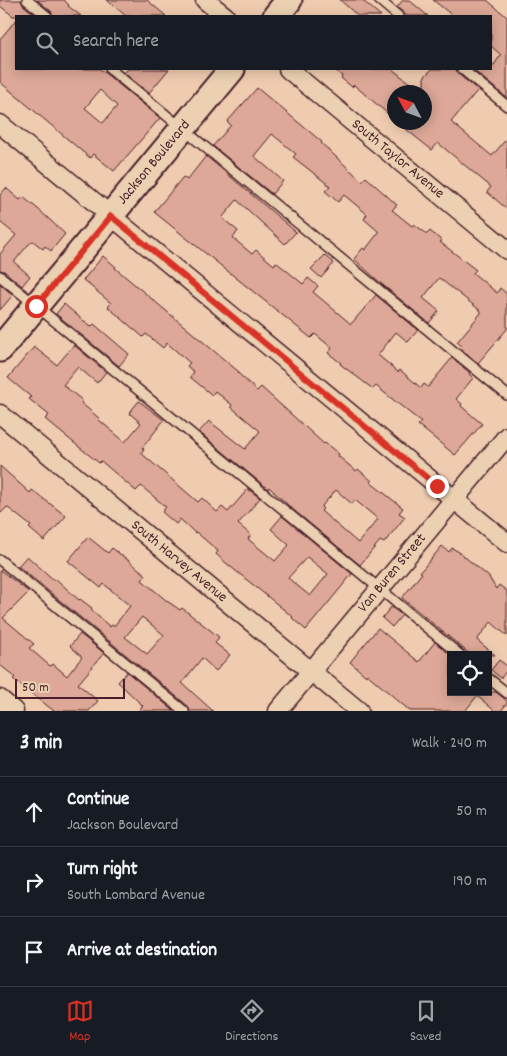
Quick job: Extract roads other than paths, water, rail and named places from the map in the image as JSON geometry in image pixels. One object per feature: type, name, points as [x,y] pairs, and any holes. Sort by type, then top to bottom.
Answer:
[{"type":"street","points":[[205,0],[223,15]]},
{"type":"street","points":[[277,15],[289,0]]},
{"type":"street","name":"Jackson Boulevard","points":[[0,349],[231,70]]},
{"type":"street","name":"South Taylor Avenue","points":[[289,70],[507,250]]},
{"type":"street","points":[[0,124],[507,543]]},
{"type":"street","name":"South Harvey Avenue","points":[[0,414],[359,711]]},
{"type":"street","name":"Van Buren Street","points":[[278,711],[507,436]]},
{"type":"street","points":[[0,699],[14,711]]},
{"type":"lane","points":[[27,0],[45,15]]},
{"type":"lane","points":[[379,0],[397,15]]},
{"type":"lane","points":[[111,70],[507,395]]},
{"type":"lane","points":[[463,70],[507,106]]},
{"type":"lane","points":[[0,276],[455,651]]},
{"type":"lane","points":[[0,560],[184,711]]},
{"type":"lane","points":[[492,681],[507,693]]}]
